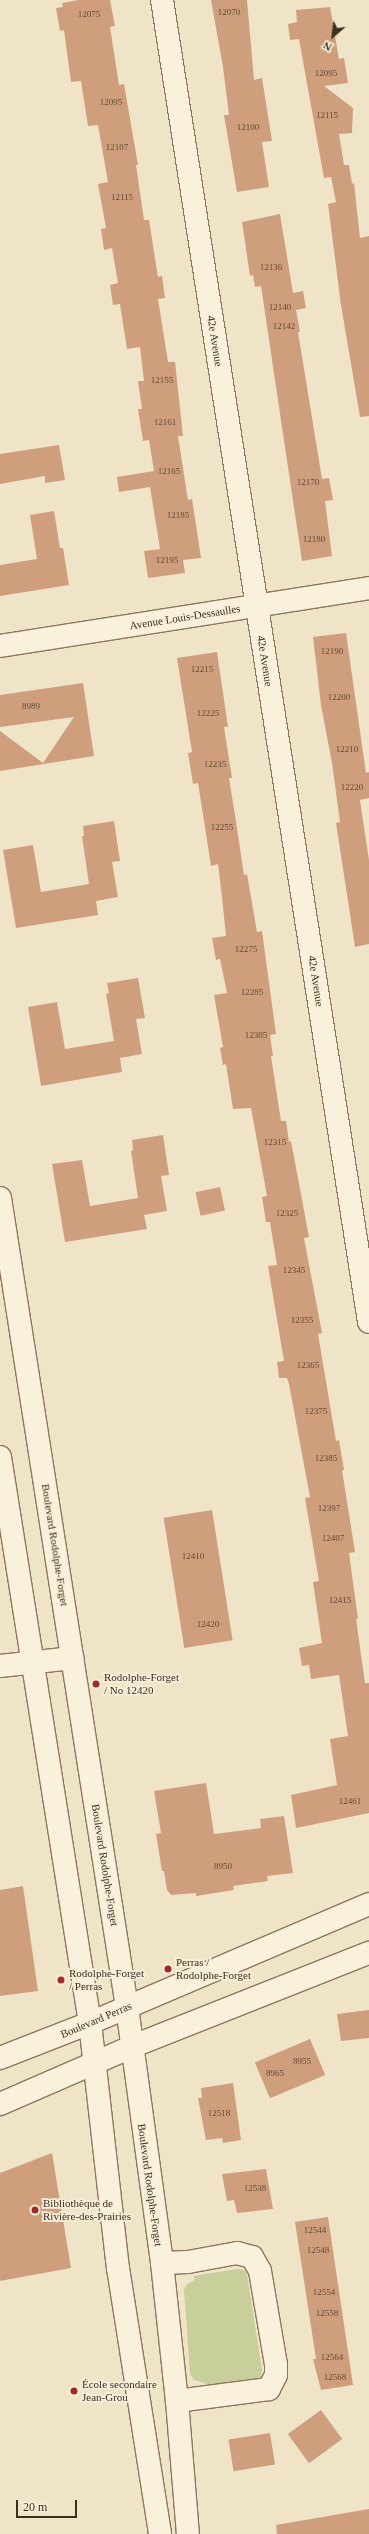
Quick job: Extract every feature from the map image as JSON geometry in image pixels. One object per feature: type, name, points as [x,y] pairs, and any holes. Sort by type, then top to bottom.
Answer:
[{"type":"street","name":"42e Avenue","points":[[162,0],[369,1322]]},
{"type":"street","name":"Avenue Louis-Dessaulles","points":[[0,646],[369,588]]},
{"type":"street","name":"Boulevard Rodolphe-Forget","points":[[0,1198],[127,2007],[131,2047],[162,2263],[177,2401],[188,2534]]},
{"type":"street","points":[[0,1457],[90,2023],[118,2268],[160,2534]]},
{"type":"street","points":[[0,1666],[73,1658]]},
{"type":"street","name":"Boulevard Perras","points":[[0,2058],[90,2023],[369,1904]]},
{"type":"street","points":[[0,2104],[131,2047],[369,1953]]},
{"type":"street","points":[[162,2263],[188,2262],[238,2253],[252,2257],[260,2271],[276,2365],[276,2375],[269,2389],[177,2401]]},
{"type":"green space","points":[[237,2269],[244,2270],[247,2274],[262,2370],[261,2377],[205,2387],[205,2383],[194,2380],[190,2374],[184,2290],[187,2284],[195,2280],[194,2276]]},
{"type":"building","points":[[79,0],[110,0],[115,26],[110,27],[119,85],[124,84],[138,165],[136,165],[144,220],[149,220],[158,277],[162,276],[165,298],[158,299],[168,362],[175,362],[183,436],[178,436],[188,500],[192,499],[201,558],[183,560],[185,573],[148,578],[144,551],[160,549],[150,487],[119,492],[117,477],[154,471],[149,440],[143,441],[138,409],[142,409],[138,381],[144,381],[140,347],[127,349],[120,304],[113,305],[110,285],[118,283],[112,248],[104,250],[101,229],[106,228],[98,184],[108,182],[98,125],[88,126],[81,81],[71,82],[64,30],[60,31],[56,8],[63,7],[62,3]]},
{"type":"building","points":[[211,0],[247,0],[254,80],[262,78],[272,141],[262,142],[269,187],[237,192],[224,115],[229,115],[223,67]]},
{"type":"building","points":[[330,7],[339,59],[344,58],[348,83],[324,86],[353,108],[352,133],[339,134],[344,165],[349,165],[352,184],[354,183],[360,238],[369,236],[369,416],[360,417],[341,305],[328,204],[336,202],[331,177],[324,178],[299,39],[290,40],[288,24],[297,22],[296,10]]},
{"type":"building","points":[[280,214],[293,293],[303,291],[306,308],[296,310],[300,332],[298,332],[322,479],[329,478],[333,500],[325,501],[332,556],[302,561],[261,286],[255,287],[253,275],[250,276],[242,222]]},
{"type":"building","points":[[59,445],[65,480],[45,483],[45,476],[0,484],[0,454]]},
{"type":"building","points":[[54,511],[60,548],[63,548],[69,585],[0,596],[0,565],[37,559],[30,515]]},
{"type":"building","points":[[346,633],[366,773],[369,772],[369,798],[360,800],[369,860],[369,944],[355,947],[336,823],[340,822],[332,763],[321,705],[313,637]]},
{"type":"building","points":[[217,652],[228,727],[224,727],[232,778],[229,778],[244,875],[247,874],[257,932],[262,931],[276,1034],[270,1035],[273,1056],[271,1056],[281,1121],[286,1121],[289,1142],[291,1141],[309,1237],[304,1238],[322,1333],[318,1334],[336,1441],[339,1440],[344,1470],[342,1470],[355,1552],[349,1553],[358,1619],[356,1619],[365,1683],[369,1683],[369,1813],[296,1828],[291,1795],[337,1785],[330,1739],[348,1736],[339,1675],[311,1679],[309,1665],[302,1666],[299,1648],[322,1643],[313,1582],[319,1581],[305,1498],[310,1497],[289,1384],[287,1378],[279,1378],[277,1362],[284,1361],[268,1266],[277,1265],[270,1222],[266,1222],[262,1197],[267,1196],[251,1108],[233,1109],[226,1064],[223,1065],[220,1048],[223,1047],[214,995],[227,993],[220,959],[216,960],[212,938],[226,936],[222,897],[218,864],[211,866],[198,783],[193,784],[188,753],[192,752],[177,658]]},
{"type":"building","points":[[83,683],[94,756],[0,771],[0,731],[43,763],[74,717],[0,727],[0,695]]},
{"type":"building","points":[[114,821],[120,861],[112,862],[118,897],[96,901],[98,915],[16,928],[3,850],[33,845],[41,892],[89,884],[82,836],[84,836],[83,826]]},
{"type":"building","points":[[138,978],[145,1018],[136,1019],[142,1054],[120,1058],[122,1072],[41,1086],[28,1007],[57,1002],[65,1049],[114,1041],[106,994],[109,993],[107,983]]},
{"type":"building","points":[[163,1135],[169,1175],[161,1176],[167,1211],[144,1215],[147,1229],[65,1242],[52,1164],[82,1160],[90,1206],[138,1198],[131,1151],[133,1150],[132,1140]]},
{"type":"building","points":[[220,1187],[225,1210],[201,1216],[196,1192]]},
{"type":"building","points":[[212,1510],[233,1640],[184,1648],[164,1518]]},
{"type":"building","points":[[206,1783],[214,1834],[261,1828],[260,1819],[284,1816],[293,1873],[267,1876],[268,1881],[233,1886],[234,1890],[196,1896],[196,1893],[171,1895],[167,1890],[164,1871],[162,1871],[156,1834],[161,1833],[154,1791]]},
{"type":"building","points":[[23,1886],[38,1991],[0,1996],[0,1890]]},
{"type":"building","points":[[369,2010],[369,2038],[341,2041],[337,2014]]},
{"type":"building","points":[[310,2039],[325,2075],[270,2098],[255,2062]]},
{"type":"building","points":[[233,2083],[241,2140],[223,2143],[222,2138],[206,2140],[198,2098],[202,2098],[201,2088]]},
{"type":"building","points":[[52,2153],[71,2268],[0,2281],[0,2173]]},
{"type":"building","points":[[266,2169],[273,2209],[237,2213],[234,2200],[227,2201],[222,2174]]},
{"type":"building","points":[[328,2217],[353,2385],[321,2390],[313,2359],[316,2359],[295,2222]]},
{"type":"building","points":[[321,2410],[342,2439],[309,2463],[288,2434]]},
{"type":"building","points":[[270,2433],[275,2465],[234,2471],[229,2440]]},
{"type":"building","points":[[369,2509],[369,2534],[277,2534],[276,2525]]},
{"type":"place","name":"Rodolphe-Forget / No 12420","points":[[96,1684]]},
{"type":"place","name":"Perras / Rodolphe-Forget","points":[[168,1969]]},
{"type":"place","name":"Rodolphe-Forget / Perras","points":[[61,1980]]},
{"type":"place","name":"Bibliothèque de Rivière-des-Prairies","points":[[35,2210]]},
{"type":"place","name":"École secondaire Jean-Grou","points":[[74,2391]]}]
